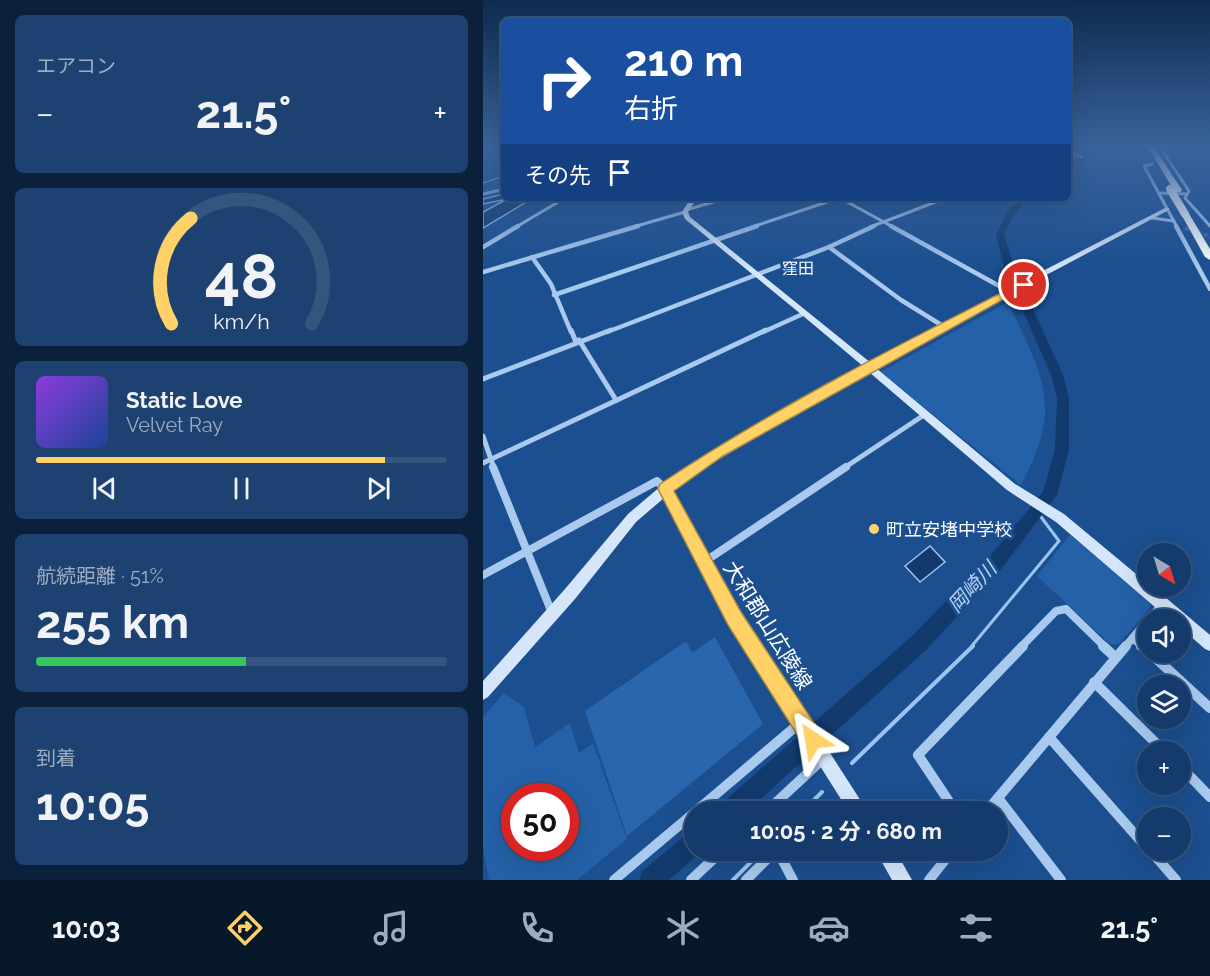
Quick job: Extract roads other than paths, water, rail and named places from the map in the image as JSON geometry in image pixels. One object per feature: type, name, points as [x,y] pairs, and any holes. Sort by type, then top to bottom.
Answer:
[{"type":"highway","points":[[1173,188],[1210,257]]},
{"type":"highway","points":[[1189,214],[1210,242]]},
{"type":"street","points":[[1157,188],[1210,289]]},
{"type":"street","points":[[1187,188],[1189,191],[1185,198],[1202,214],[1210,226]]},
{"type":"street","points":[[483,194],[501,190]]},
{"type":"street","points":[[1160,194],[1187,194]]},
{"type":"street","points":[[483,248],[560,201]]},
{"type":"street","points":[[691,201],[685,211],[687,218],[805,313],[1011,487],[1055,515],[1210,644]]},
{"type":"street","points":[[483,272],[717,201]]},
{"type":"street","points":[[554,295],[830,201]]},
{"type":"street","points":[[844,201],[1010,292]]},
{"type":"street","points":[[483,379],[829,247],[882,222],[938,201]]},
{"type":"street","points":[[483,692],[632,518],[665,489],[719,452],[943,326],[1167,209]]},
{"type":"street","points":[[1152,218],[1165,218],[1175,222]]},
{"type":"street","points":[[1177,227],[1185,228]]},
{"type":"street","points":[[829,247],[901,300],[943,326]]},
{"type":"street","points":[[532,257],[541,265],[578,341],[616,400]]},
{"type":"street","points":[[1203,276],[1210,277]]},
{"type":"street","points":[[483,463],[805,313]]},
{"type":"street","points":[[703,562],[924,415]]},
{"type":"street","points":[[483,436],[499,485],[528,550],[552,614]]},
{"type":"street","points":[[483,575],[657,481],[665,489]]},
{"type":"street","name":"大和郡山広陵線","points":[[665,489],[735,618],[852,801]]},
{"type":"street","points":[[1158,609],[1162,604]]},
{"type":"street","points":[[948,801],[918,755],[1056,611],[1066,609],[1115,657]]},
{"type":"street","points":[[995,801],[1137,633]]},
{"type":"street","points":[[1133,638],[1137,642]]},
{"type":"street","points":[[1160,663],[1210,708]]},
{"type":"street","points":[[1094,682],[1154,741]]},
{"type":"street","points":[[708,801],[801,721]]},
{"type":"street","points":[[1049,736],[1137,835]]},
{"type":"street","points":[[778,801],[825,758]]},
{"type":"street","points":[[1191,777],[1210,797]]},
{"type":"street","points":[[998,798],[1061,880]]},
{"type":"street","points":[[614,880],[684,821]]},
{"type":"street","points":[[691,880],[711,861]]},
{"type":"street","points":[[746,880],[766,861]]},
{"type":"street","points":[[783,861],[793,880]]},
{"type":"street","points":[[891,861],[903,880]]},
{"type":"street","points":[[930,880],[945,861]]},
{"type":"street","points":[[1159,861],[1176,880]]},
{"type":"waterway","name":"岡崎川","points":[[741,801],[918,644],[996,562],[1050,495],[1062,449],[1063,398],[1057,375],[1009,267],[1000,234],[1011,212],[1021,201]]},
{"type":"waterway","points":[[971,647],[1059,541],[1038,513]]},
{"type":"waterway","points":[[852,763],[973,646]]},
{"type":"waterway","points":[[813,801],[822,792]]},
{"type":"waterway","name":"岡崎川","points":[[651,880],[684,852]]},
{"type":"waterway","points":[[733,880],[752,861]]},
{"type":"tunnel","points":[[1185,228],[1210,237]]},
{"type":"place","name":"町立安堵中学校","points":[[874,529]]},
{"type":"district","name":"窪田","points":[[798,268]]}]
